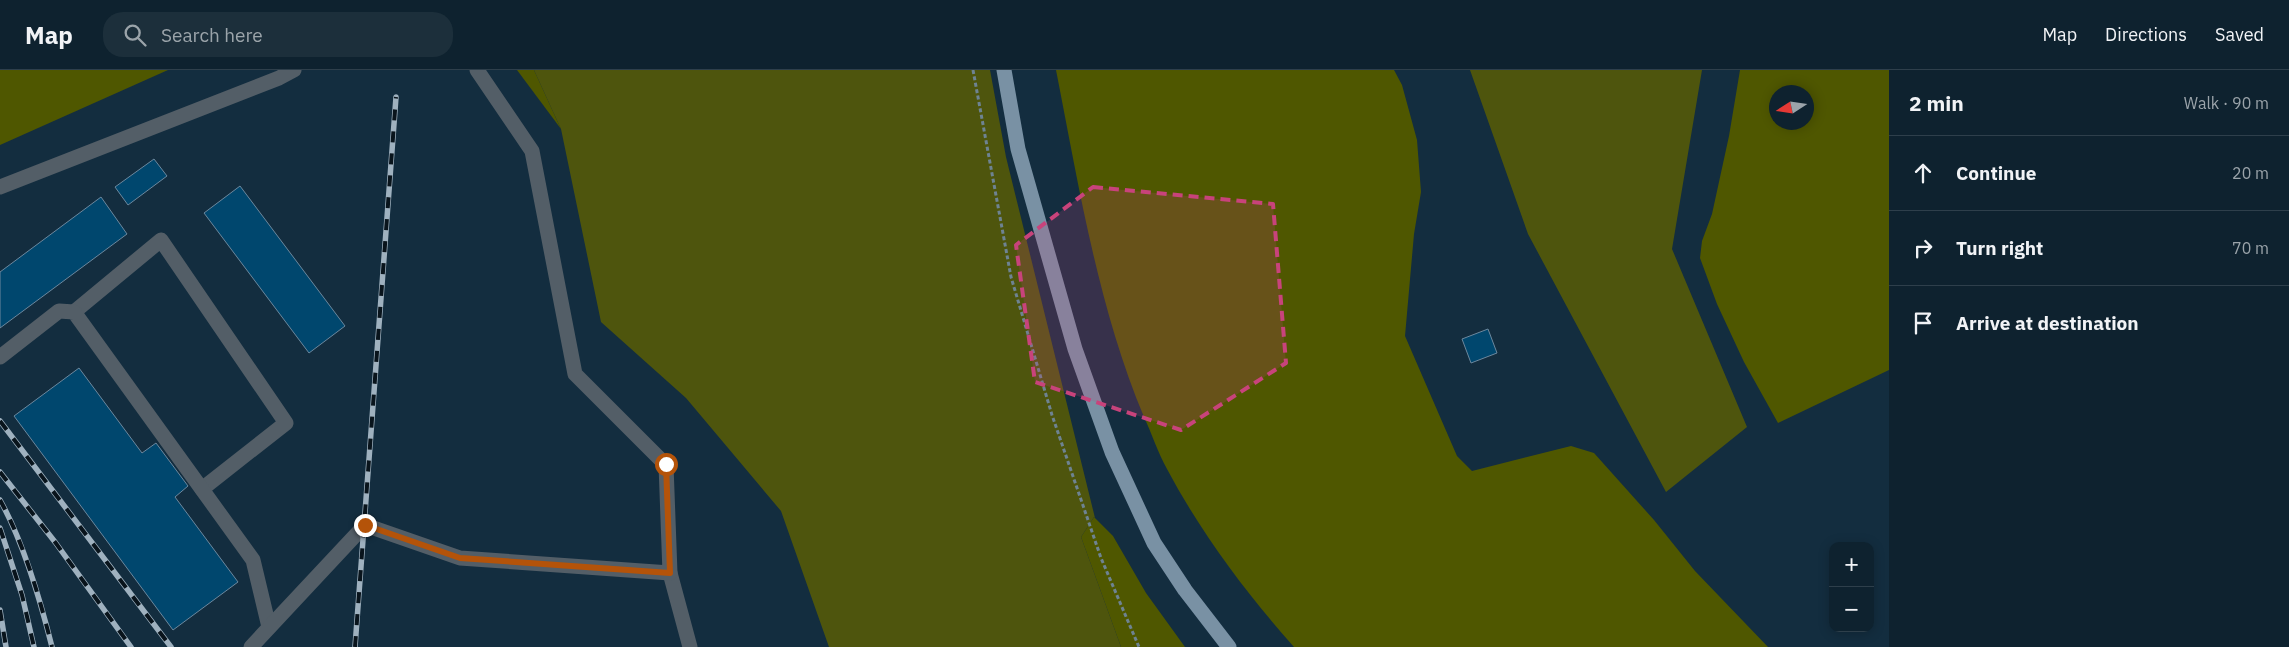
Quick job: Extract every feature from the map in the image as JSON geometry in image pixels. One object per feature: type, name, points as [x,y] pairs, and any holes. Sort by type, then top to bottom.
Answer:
[{"type":"main road","points":[[1004,70],[1021,158],[1075,349],[1112,452],[1154,543],[1185,590],[1230,647]]},
{"type":"lane","points":[[0,187],[270,82],[294,70]]},
{"type":"lane","points":[[477,70],[532,151],[575,374],[666,464],[670,573],[690,647]]},
{"type":"lane","points":[[0,357],[59,311],[74,312],[160,240],[286,423],[202,489]]},
{"type":"lane","points":[[74,312],[252,560],[269,627]]},
{"type":"lane","points":[[251,647],[365,525],[460,558],[670,573]]},
{"type":"path","points":[[972,70],[1011,277],[1052,415],[1095,540],[1139,647]]},
{"type":"highlighted area","points":[[1093,187],[1273,204],[1286,363],[1181,430],[1035,382],[1016,245]]},
{"type":"green space","points":[[0,70],[168,70],[0,145]]},
{"type":"green space","points":[[517,70],[534,70],[561,129]]},
{"type":"green space","points":[[534,70],[990,70],[1006,157],[1095,518],[1081,537],[1121,647],[829,647],[781,511],[686,398],[601,322],[561,129]]},
{"type":"green space","points":[[1056,70],[1394,70],[1402,85],[1417,140],[1421,192],[1414,234],[1405,336],[1457,456],[1472,471],[1571,446],[1594,453],[1654,520],[1695,571],[1768,647],[1294,647],[1225,562],[1194,516],[1164,463],[1144,417],[1114,333],[1102,290],[1091,246]]},
{"type":"green space","points":[[1470,70],[1702,70],[1672,249],[1747,427],[1666,492],[1528,234]]},
{"type":"green space","points":[[1740,70],[1889,70],[1889,370],[1778,423],[1744,362],[1717,304],[1700,258],[1702,241],[1712,214],[1729,136]]},
{"type":"green space","points":[[1094,517],[1113,536],[1146,593],[1185,647],[1121,647],[1081,537]]},
{"type":"building","points":[[154,159],[167,176],[128,205],[115,187]]},
{"type":"building","points":[[240,186],[345,326],[309,353],[204,213]]},
{"type":"building","points":[[101,197],[127,234],[0,328],[0,272]]},
{"type":"building","points":[[1488,329],[1497,353],[1471,363],[1462,339]]},
{"type":"building","points":[[79,368],[142,453],[156,443],[188,486],[175,497],[238,582],[173,630],[14,416]]},
{"type":"railway","points":[[355,647],[396,97]]},
{"type":"railway","points":[[0,421],[171,647]]},
{"type":"railway","points":[[0,472],[55,542],[131,647]]},
{"type":"railway","points":[[0,500],[24,553],[37,591],[52,647]]},
{"type":"railway","points":[[0,528],[22,595],[34,647]]},
{"type":"railway","points":[[0,610],[6,647]]},
{"type":"route","points":[[365,525],[460,558],[670,573],[666,464]]}]
